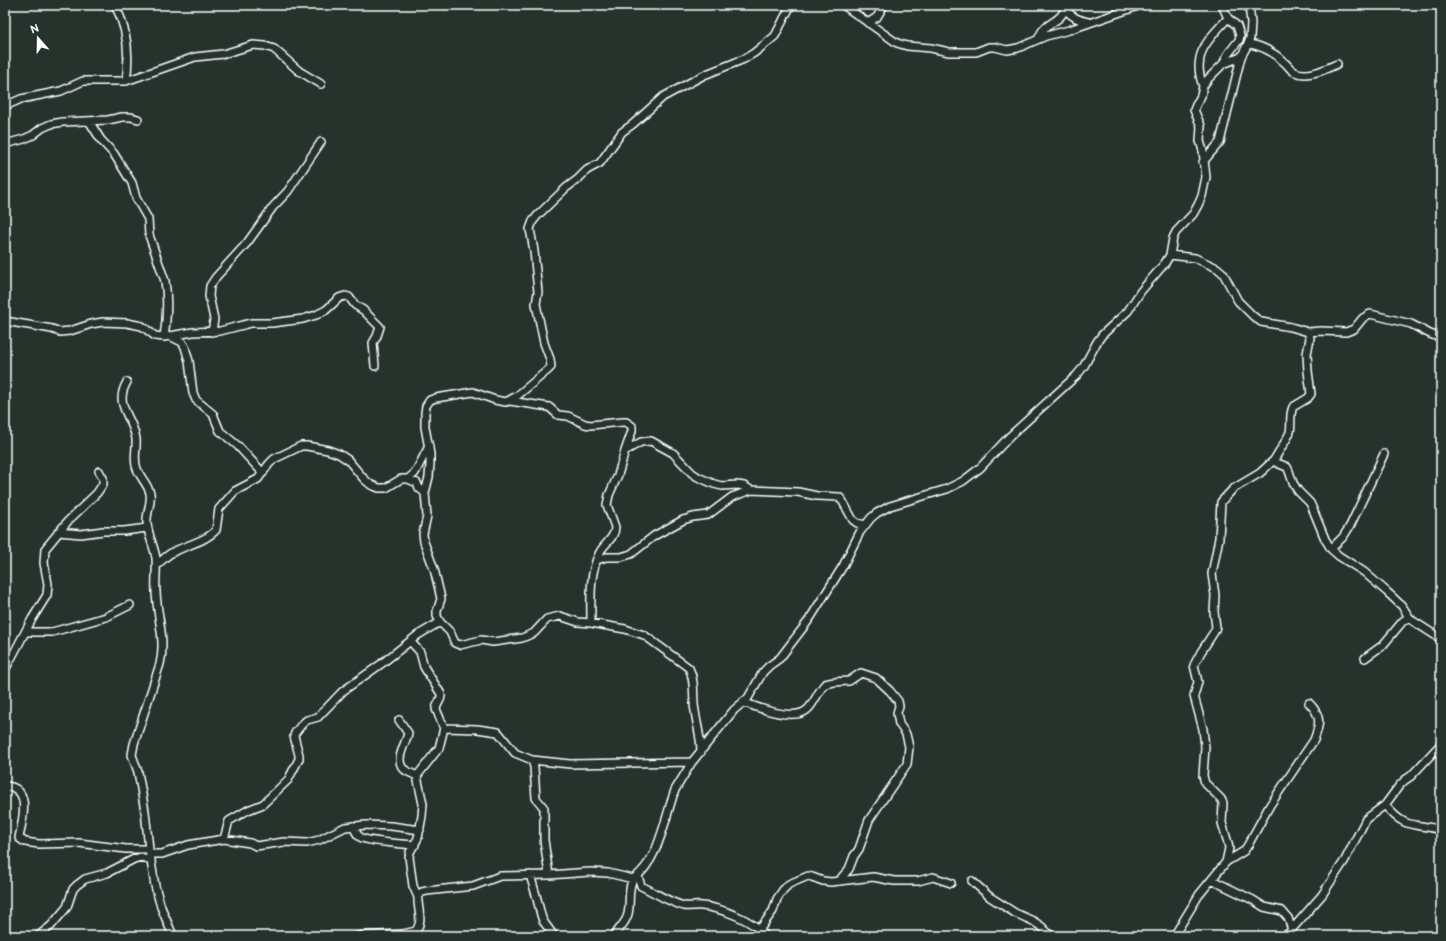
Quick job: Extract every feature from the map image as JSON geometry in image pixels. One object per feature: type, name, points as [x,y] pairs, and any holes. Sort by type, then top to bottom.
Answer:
[{"type":"street","points":[[115,5],[122,21],[126,39],[128,67],[126,81]]},
{"type":"street","points":[[510,401],[536,381],[551,367],[550,359],[544,343],[536,304],[538,292],[530,229],[533,221],[538,214],[566,188],[578,180],[587,170],[600,163],[622,132],[663,97],[704,74],[744,58],[775,36],[791,5]]},
{"type":"street","points":[[843,5],[897,43],[907,46],[931,48],[949,52],[976,52],[995,47],[1007,50],[1018,48],[1038,39],[1141,5]]},
{"type":"street","points":[[868,23],[876,17],[884,5]]},
{"type":"street","points":[[1202,86],[1223,64],[1228,54],[1239,40],[1240,36],[1237,26],[1228,18],[1222,5]]},
{"type":"street","points":[[1203,162],[1220,142],[1241,57],[1250,38],[1251,23],[1249,5]]},
{"type":"street","points":[[1038,39],[1044,29],[1058,19],[1065,7],[1071,16],[1078,20],[1088,22]]},
{"type":"street","points":[[614,936],[625,921],[628,914],[630,885],[654,854],[675,790],[692,762],[734,710],[751,694],[763,672],[780,658],[809,620],[843,566],[864,525],[877,513],[890,506],[947,489],[963,481],[980,468],[1009,437],[1077,375],[1102,335],[1128,311],[1170,255],[1173,238],[1176,232],[1193,214],[1202,196],[1206,177],[1203,162],[1203,151],[1200,141],[1201,126],[1194,110],[1200,96],[1202,86],[1198,66],[1202,51],[1228,18]]},
{"type":"street","points":[[1248,44],[1263,48],[1277,56],[1286,63],[1290,69],[1300,74],[1308,74],[1337,64]]},
{"type":"street","points":[[5,106],[21,99],[61,91],[83,81],[126,81],[196,56],[224,54],[253,46],[265,46],[274,49],[299,71],[321,84]]},
{"type":"street","points":[[1223,64],[1241,57]]},
{"type":"street","points":[[5,144],[24,140],[51,124],[131,117],[138,119]]},
{"type":"street","points":[[89,121],[101,140],[114,154],[132,182],[136,198],[148,218],[149,235],[165,281],[167,336]]},
{"type":"street","points":[[212,332],[214,319],[209,296],[210,286],[216,277],[247,243],[273,207],[288,191],[320,142]]},
{"type":"street","points":[[1170,255],[1195,258],[1217,268],[1223,273],[1238,301],[1252,316],[1261,322],[1291,327],[1308,332],[1346,332],[1354,328],[1362,318],[1370,314],[1411,324],[1441,338]]},
{"type":"street","points":[[5,321],[52,328],[60,332],[70,331],[91,324],[103,322],[128,323],[142,326],[155,336],[167,336],[193,332],[212,332],[251,323],[272,323],[316,316],[326,310],[339,298],[345,296],[349,297],[355,305],[363,310],[380,327],[380,330],[373,343],[376,366]]},
{"type":"street","points":[[1226,862],[1229,848],[1222,822],[1223,804],[1218,796],[1209,788],[1203,776],[1205,747],[1203,729],[1194,696],[1198,682],[1194,665],[1216,627],[1214,612],[1215,595],[1212,574],[1219,538],[1221,502],[1233,489],[1260,473],[1274,460],[1283,447],[1290,431],[1290,417],[1293,407],[1308,398],[1311,394],[1307,354],[1310,338],[1308,332]]},
{"type":"street","points":[[167,336],[182,342],[185,347],[189,361],[192,388],[196,400],[213,414],[220,432],[238,446],[263,473]]},
{"type":"street","points":[[127,382],[122,397],[122,405],[133,427],[136,439],[136,468],[150,493],[146,513],[147,528],[156,558],[156,593],[162,637],[162,654],[132,749],[132,755],[138,772],[157,894],[173,936]]},
{"type":"street","points":[[591,623],[592,577],[599,554],[613,536],[616,527],[607,505],[609,494],[618,475],[632,426],[626,422],[590,425],[585,424],[568,416],[558,415],[549,407],[510,401],[500,402],[473,392],[430,400],[426,406],[425,413],[430,454],[430,477],[425,493],[427,516],[423,534],[424,542],[434,569],[440,594],[437,611],[440,622],[450,632],[455,643],[460,645],[481,640],[493,642],[522,638],[534,633],[547,619],[556,616],[578,622],[625,629],[644,635],[689,668],[693,678],[694,711],[701,738],[701,752]]},
{"type":"street","points":[[625,451],[641,442],[651,441],[673,453],[692,473],[698,477],[722,486],[738,485],[744,486],[751,490]]},
{"type":"street","points":[[156,566],[172,552],[214,532],[217,525],[218,512],[223,503],[235,491],[258,479],[268,464],[274,459],[301,446],[328,450],[339,454],[348,460],[371,486],[386,488],[401,479],[408,479],[417,483],[419,488],[425,493]]},
{"type":"street","points":[[408,479],[415,474],[429,446]]},
{"type":"street","points":[[1331,549],[1350,526],[1384,454]]},
{"type":"street","points":[[1274,460],[1276,463],[1287,467],[1293,483],[1298,491],[1310,503],[1325,539],[1331,549],[1364,572],[1387,592],[1402,606],[1409,617],[1441,639]]},
{"type":"street","points":[[5,670],[47,594],[48,584],[44,555],[47,545],[97,493],[103,484],[103,478],[99,471]]},
{"type":"street","points":[[597,560],[621,557],[631,554],[654,536],[683,520],[708,515],[732,497],[751,490],[798,492],[817,496],[839,497],[853,520],[864,525]]},
{"type":"street","points":[[58,532],[81,534],[104,530],[124,531],[147,528]]},
{"type":"street","points":[[25,632],[52,632],[106,617],[130,605]]},
{"type":"street","points":[[1365,658],[1383,645],[1403,621],[1409,617]]},
{"type":"street","points":[[224,839],[229,821],[248,810],[263,804],[288,780],[299,754],[294,736],[295,732],[302,724],[307,720],[318,717],[343,691],[352,686],[411,642],[418,635],[440,622]]},
{"type":"street","points":[[411,642],[420,652],[424,667],[441,694],[441,699],[436,708],[444,728],[439,748],[417,776]]},
{"type":"street","points":[[743,702],[757,708],[788,715],[804,713],[810,708],[825,684],[848,681],[861,673],[876,678],[898,701],[897,713],[899,724],[908,740],[909,747],[907,764],[882,804],[869,820],[859,849],[852,859],[849,869],[840,882]]},
{"type":"street","points":[[1174,936],[1199,895],[1226,862],[1244,851],[1248,846],[1270,805],[1314,740],[1318,729],[1317,711],[1309,703]]},
{"type":"street","points":[[399,720],[408,733],[400,754],[402,766],[404,770],[417,776]]},
{"type":"street","points":[[444,728],[477,728],[498,732],[516,753],[522,757],[532,760],[570,764],[692,762]]},
{"type":"street","points":[[1289,933],[1322,895],[1346,860],[1366,819],[1385,806],[1404,780],[1410,776],[1441,744]]},
{"type":"street","points":[[532,760],[534,767],[536,798],[544,808],[544,840],[549,875]]},
{"type":"street","points":[[417,776],[423,804],[420,830],[415,845],[408,857],[413,886],[418,897]]},
{"type":"street","points":[[5,786],[13,787],[22,795],[24,813],[18,838],[25,842],[39,844],[79,843],[126,849],[150,854],[162,854],[188,845],[224,839],[260,846],[284,842],[307,843],[320,840],[345,826],[391,826],[420,830]]},
{"type":"street","points":[[1385,806],[1392,814],[1410,825],[1441,830]]},
{"type":"street","points":[[353,826],[360,838],[372,841],[415,845]]},
{"type":"street","points":[[38,936],[51,926],[63,912],[70,901],[73,889],[85,879],[106,873],[134,859],[150,854]]},
{"type":"street","points":[[358,936],[403,934],[416,930],[420,926],[421,919],[417,902],[418,897],[422,892],[473,886],[500,876],[590,872],[635,877],[641,886],[670,902],[686,906],[702,906],[718,909],[732,914],[760,929],[765,936]]},
{"type":"street","points":[[530,875],[541,915],[554,936]]},
{"type":"street","points":[[760,929],[773,911],[777,899],[783,890],[789,884],[808,876],[812,876],[823,881],[840,882],[873,877],[894,881],[918,881],[933,877],[951,882]]},
{"type":"street","points":[[1212,880],[1264,907],[1282,911],[1288,918],[1289,933]]},
{"type":"street","points":[[972,882],[990,897],[1015,913],[1042,927],[1051,936]]}]
